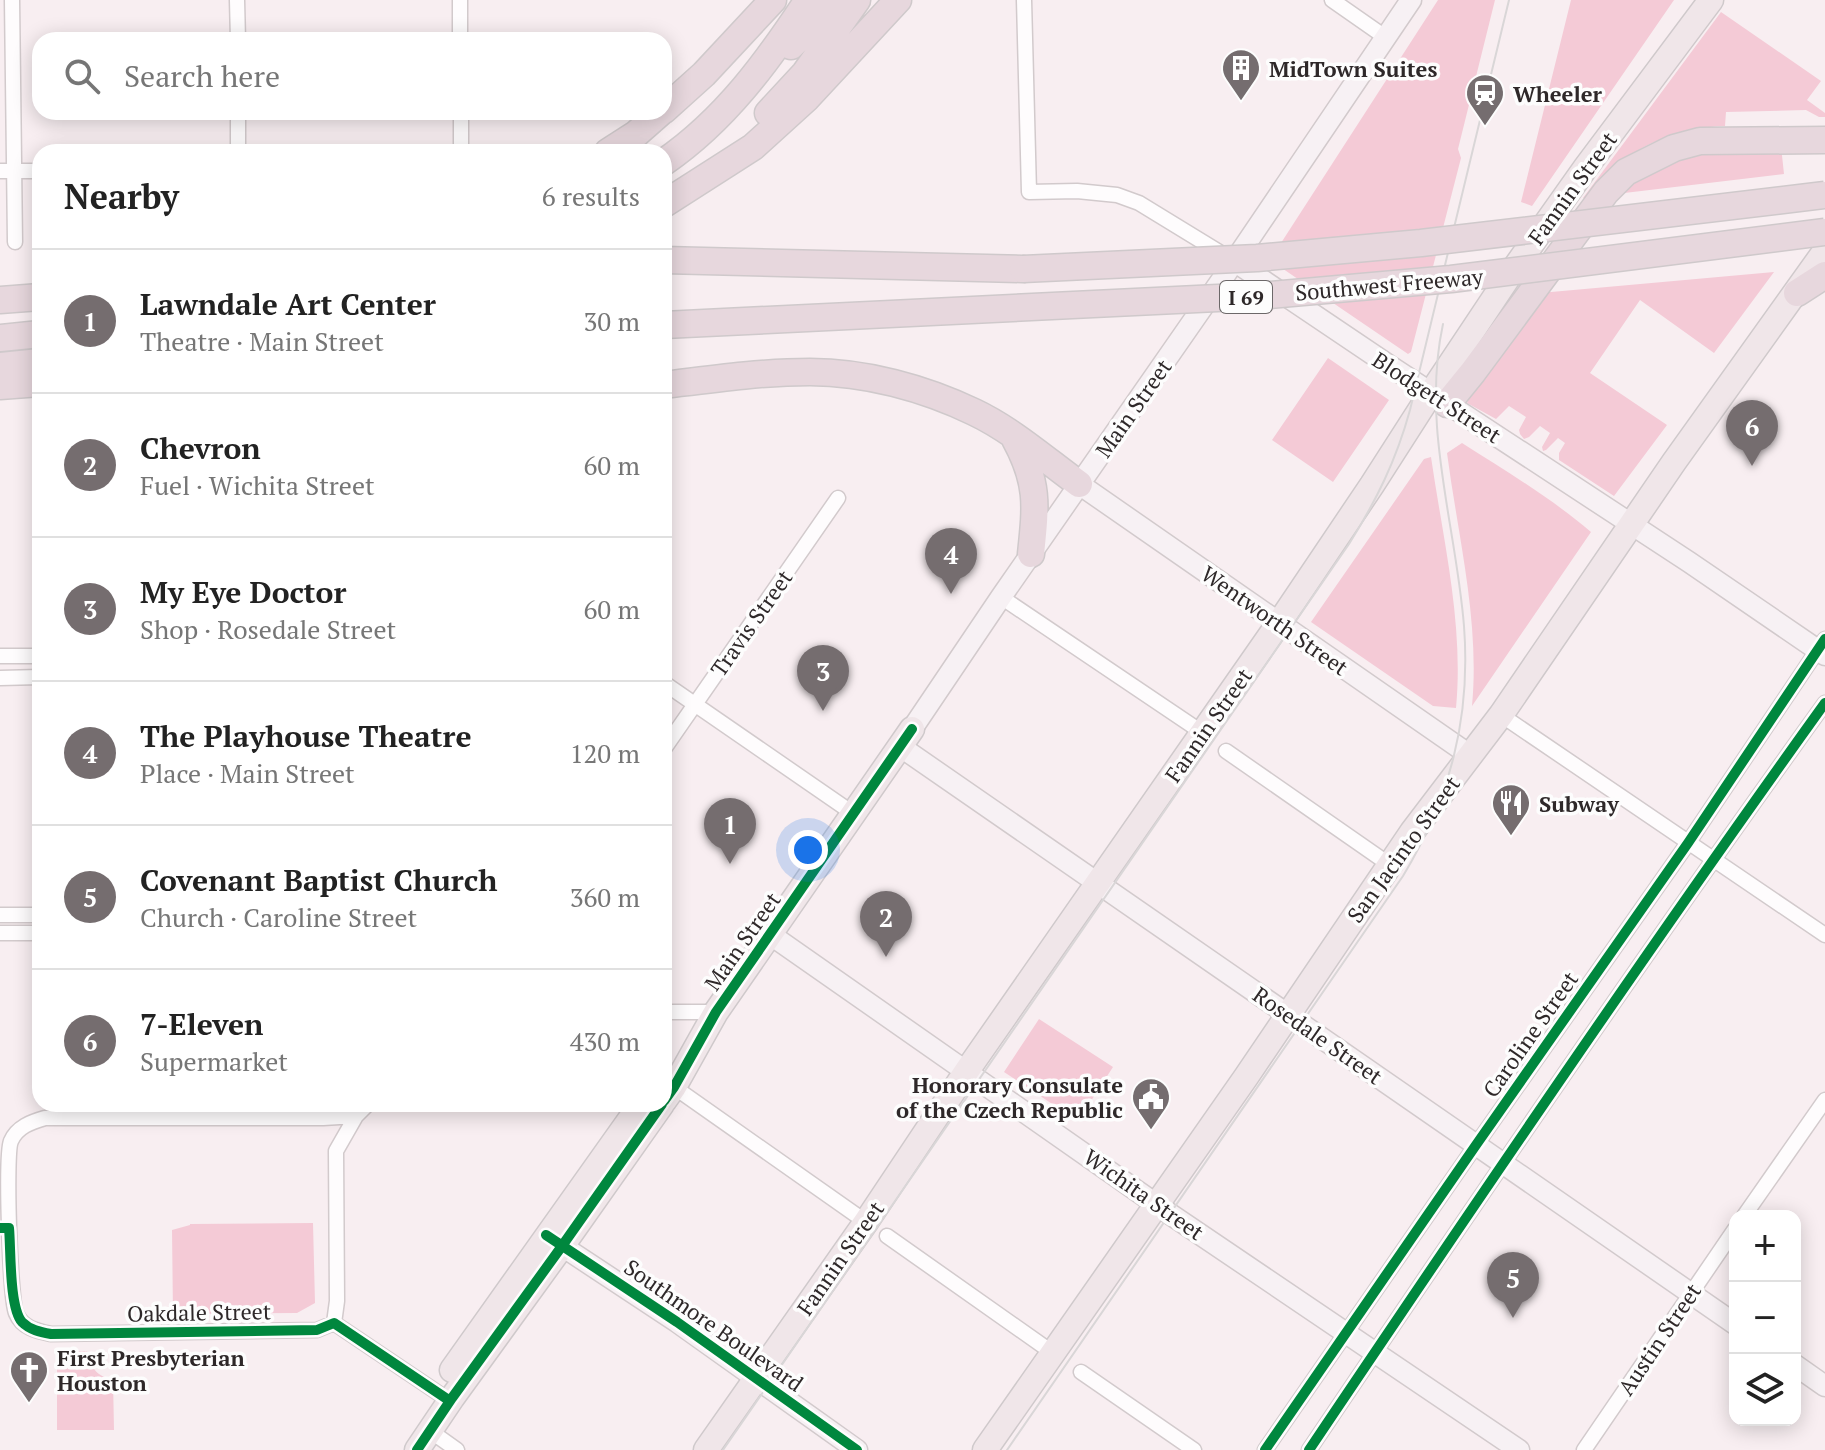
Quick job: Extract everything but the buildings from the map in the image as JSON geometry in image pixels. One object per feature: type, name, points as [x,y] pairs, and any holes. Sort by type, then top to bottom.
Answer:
[{"type":"highway","points":[[704,74],[753,0]]},
{"type":"highway","points":[[672,103],[704,74],[773,0]]},
{"type":"highway","points":[[723,112],[755,76],[808,0]]},
{"type":"highway","points":[[672,155],[723,112],[837,0]]},
{"type":"highway","points":[[749,142],[805,73],[857,0]]},
{"type":"highway","points":[[672,197],[807,98],[898,0]]},
{"type":"highway","points":[[620,144],[652,120]]},
{"type":"highway","points":[[1439,398],[1473,372],[1606,192],[1626,172],[1674,148],[1700,141],[1825,140]]},
{"type":"highway","name":"Southwest Freeway","points":[[672,260],[1023,269],[1257,258],[1825,195]]},
{"type":"highway","name":"Southwest Freeway","points":[[672,325],[1259,296],[1451,279],[1825,232]]},
{"type":"highway","points":[[1797,293],[1825,275]]},
{"type":"highway","points":[[0,300],[32,298]]},
{"type":"highway","points":[[0,338],[32,335]]},
{"type":"highway","points":[[0,366],[32,363]]},
{"type":"highway","points":[[672,384],[757,374],[812,372],[874,378],[933,395],[976,413],[1014,436],[1079,484]]},
{"type":"highway","points":[[0,387],[32,384]]},
{"type":"highway","points":[[0,387],[32,389]]},
{"type":"highway","points":[[1014,436],[1027,461],[1034,485],[1031,554]]},
{"type":"main road","name":"Fannin Street","points":[[706,1450],[1279,623],[1408,428],[1439,398],[1511,273],[1711,0]]},
{"type":"main road","name":"San Jacinto Street","points":[[985,1450],[1412,832],[1501,715],[1674,462],[1825,251]]},
{"type":"main road","name":"Main Street","points":[[672,1074],[682,1047],[716,1012],[907,738]]},
{"type":"main road","name":"Main Street","points":[[554,1240],[636,1112]]},
{"type":"main road","name":"Main Street","points":[[398,1450],[443,1397],[554,1240],[650,1112]]},
{"type":"main road","name":"Main Street","points":[[423,1440],[443,1397]]},
{"type":"street","points":[[12,0],[7,171],[15,242]]},
{"type":"street","points":[[237,0],[238,32]]},
{"type":"street","points":[[460,0],[460,32]]},
{"type":"street","name":"Blodgett Street","points":[[1024,0],[1029,192],[1077,191],[1117,195],[1139,203],[1234,261],[1823,648]]},
{"type":"street","points":[[1332,0],[1385,37]]},
{"type":"street","name":"Main Street","points":[[907,738],[1411,0]]},
{"type":"street","points":[[238,120],[238,144]]},
{"type":"street","points":[[461,120],[461,144]]},
{"type":"street","points":[[7,171],[32,171]]},
{"type":"street","name":"Wentworth Street","points":[[1079,484],[1471,756]]},
{"type":"street","name":"Travis Street","points":[[672,737],[838,498]]},
{"type":"street","points":[[1001,597],[1203,733]]},
{"type":"street","name":"Caroline Street","points":[[1265,1450],[1823,648]]},
{"type":"street","points":[[32,656],[6,656],[7,678],[32,677]]},
{"type":"street","points":[[672,688],[854,814]]},
{"type":"street","points":[[1309,1450],[1502,1163],[1825,703]]},
{"type":"street","points":[[1501,715],[1825,935]]},
{"type":"street","name":"Rosedale Street","points":[[907,738],[1099,884],[1729,1320]]},
{"type":"street","points":[[1226,751],[1390,865]]},
{"type":"street","points":[[0,915],[32,915]]},
{"type":"street","points":[[0,933],[32,933]]},
{"type":"street","name":"Wichita Street","points":[[771,935],[1157,1204],[1519,1450]]},
{"type":"street","points":[[672,1012],[716,1012]]},
{"type":"street","points":[[672,1095],[866,1222]]},
{"type":"street","points":[[1748,1210],[1825,1100]]},
{"type":"street","points":[[360,1112],[336,1151],[337,1301],[334,1323],[443,1397]]},
{"type":"street","name":"Oakdale Street","points":[[334,1323],[317,1330],[51,1334],[33,1330],[16,1313],[13,1299],[5,1228],[10,1142],[30,1122],[45,1118],[356,1116]]},
{"type":"street","points":[[887,1236],[1053,1353]]},
{"type":"street","name":"Austin Street","points":[[1584,1450],[1729,1238]]},
{"type":"street","name":"Southmore Boulevard","points":[[554,1240],[677,1322],[857,1450]]},
{"type":"street","points":[[1801,1369],[1825,1386]]},
{"type":"street","points":[[1081,1372],[1194,1450]]},
{"type":"street","points":[[423,1440],[457,1450]]},
{"type":"shaded area","points":[[1438,0],[1495,0],[1458,149],[1461,158],[1408,354],[1270,260]]},
{"type":"shaded area","points":[[1571,0],[1674,0],[1532,206],[1521,202]]},
{"type":"shaded area","points":[[1721,12],[1821,81],[1807,100],[1825,113],[1825,117],[1806,110],[1726,112],[1725,126],[1680,133],[1637,151],[1613,169],[1587,198],[1583,198]]},
{"type":"shaded area","points":[[1781,146],[1784,174],[1616,194],[1676,153]]},
{"type":"shaded area","points":[[1774,272],[1714,353],[1640,300],[1590,373],[1667,425],[1614,496],[1559,460],[1565,443],[1558,438],[1543,451],[1550,433],[1540,426],[1524,439],[1519,430],[1526,417],[1509,406],[1496,419],[1467,403],[1540,293]]},
{"type":"shaded area","points":[[1328,358],[1389,400],[1333,482],[1272,440]]},
{"type":"shaded area","points":[[1462,443],[1544,496],[1591,532],[1472,706],[1471,611],[1447,453]]},
{"type":"shaded area","points":[[1431,457],[1455,614],[1456,708],[1433,706],[1311,622],[1424,459]]},
{"type":"shaded area","points":[[1039,1019],[1113,1067],[1078,1121],[1004,1072]]},
{"type":"shaded area","points":[[313,1223],[315,1303],[297,1313],[173,1314],[172,1230],[190,1224]]},
{"type":"shaded area","points":[[72,1351],[87,1351],[95,1370],[113,1379],[114,1430],[57,1430],[57,1364]]},
{"type":"tram line","points":[[723,1450],[1349,544],[1368,512],[1392,463],[1410,410],[1509,0]]},
{"type":"tram line","points":[[1007,1450],[1403,876],[1445,787],[1460,725],[1465,660],[1460,588],[1438,438],[1437,362],[1443,324]]},
{"type":"cycle path","points":[[1265,1450],[1688,843],[1825,639]]},
{"type":"cycle path","points":[[1309,1450],[1693,888],[1825,703]]},
{"type":"cycle path","points":[[672,1090],[716,1012],[912,729]]},
{"type":"cycle path","points":[[417,1450],[656,1112]]},
{"type":"cycle path","points":[[0,1228],[9,1228],[13,1291],[18,1315],[22,1322],[35,1330],[51,1334],[317,1330],[334,1323],[450,1401]]},
{"type":"cycle path","points":[[546,1235],[677,1322],[857,1450]]},
{"type":"place","name":"MidTown Suites","points":[[1241,102]]},
{"type":"place","name":"Wheeler","points":[[1485,127]]},
{"type":"place","name":"7-Eleven","points":[[1752,466]]},
{"type":"place","name":"The Playhouse Theatre","points":[[951,594]]},
{"type":"place","name":"My Eye Doctor","points":[[823,711]]},
{"type":"place","name":"Subway","points":[[1511,837]]},
{"type":"place","name":"Lawndale Art Center","points":[[730,864]]},
{"type":"place","name":"Chevron","points":[[886,957]]},
{"type":"place","name":"Honorary Consulate of the Czech Republic","points":[[1151,1131]]},
{"type":"place","name":"Covenant Baptist Church","points":[[1513,1318]]},
{"type":"place","name":"First Presbyterian Houston","points":[[29,1404]]}]
